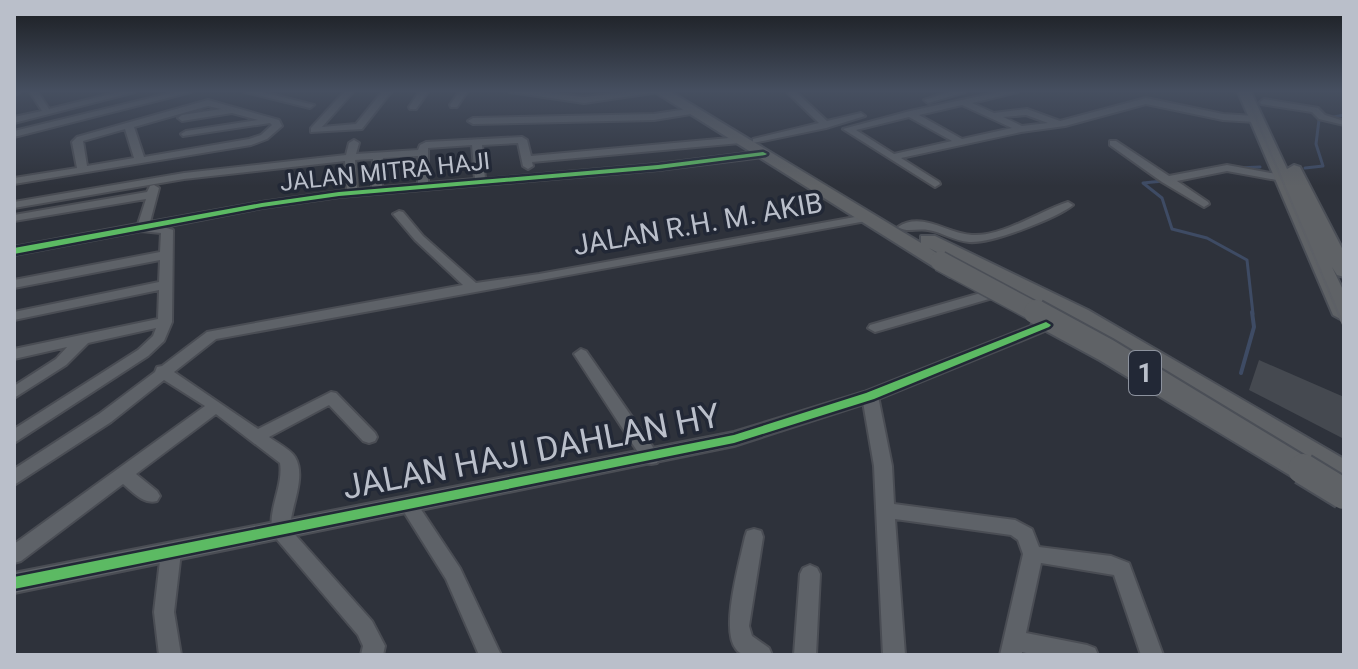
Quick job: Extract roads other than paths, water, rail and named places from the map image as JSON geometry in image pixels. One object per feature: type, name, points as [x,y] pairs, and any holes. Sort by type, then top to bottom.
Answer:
[{"type":"highway","name":"1","points":[[715,123],[946,250],[1106,350],[1342,479]]},
{"type":"highway","name":"1","points":[[721,123],[866,218],[946,250],[991,294],[1344,508]]},
{"type":"highway","points":[[1257,123],[1344,315]]},
{"type":"highway","points":[[1274,123],[1344,271]]},
{"type":"highway","points":[[1294,205],[1313,208]]},
{"type":"highway","points":[[1316,490],[1333,489],[1342,479]]},
{"type":"street","points":[[14,134],[60,123]]},
{"type":"street","points":[[180,123],[190,152]]},
{"type":"street","points":[[186,134],[254,123]]},
{"type":"street","points":[[14,181],[260,139],[277,126],[276,123]]},
{"type":"street","points":[[320,123],[314,130],[359,127],[362,123]]},
{"type":"street","points":[[527,159],[753,145],[835,123]]},
{"type":"street","points":[[872,123],[848,129],[935,184]]},
{"type":"street","points":[[926,123],[960,142]]},
{"type":"street","points":[[1008,123],[1021,129]]},
{"type":"street","points":[[893,157],[1062,123]]},
{"type":"street","points":[[83,170],[77,142],[128,124],[140,160]]},
{"type":"street","points":[[423,187],[426,145],[524,141],[531,179]]},
{"type":"street","points":[[477,142],[480,183]]},
{"type":"street","points":[[352,193],[350,157],[354,143]]},
{"type":"street","points":[[1113,143],[1204,204]]},
{"type":"street","name":"JALAN MITRA HAJI","points":[[14,253],[262,205],[352,193],[531,179],[753,145]]},
{"type":"street","points":[[14,205],[157,180],[378,154],[424,153]]},
{"type":"street","points":[[377,191],[378,154]]},
{"type":"street","points":[[1167,180],[1232,168],[1282,178]]},
{"type":"street","points":[[143,228],[150,195],[157,180]]},
{"type":"street","points":[[14,218],[150,195]]},
{"type":"street","points":[[946,250],[1068,205]]},
{"type":"street","points":[[399,214],[436,255],[473,287]]},
{"type":"street","name":"JALAN R.H. M. AKIB","points":[[14,478],[105,418],[212,335],[866,218]]},
{"type":"street","points":[[14,253],[165,229],[165,322],[159,338],[143,353],[14,437]]},
{"type":"street","points":[[14,284],[166,255]]},
{"type":"street","points":[[14,316],[165,285]]},
{"type":"street","points":[[875,328],[991,294]]},
{"type":"street","points":[[14,354],[165,322]]},
{"type":"street","name":"JALAN HAJI DAHLAN HY","points":[[14,583],[734,439],[870,396],[1046,325]]},
{"type":"street","points":[[14,393],[61,362],[85,339]]},
{"type":"street","points":[[581,354],[651,458]]},
{"type":"street","points":[[162,371],[216,406],[288,460],[293,473],[280,518],[281,531],[365,628],[374,646],[372,655]]},
{"type":"street","points":[[870,396],[883,466],[894,655]]},
{"type":"street","points":[[258,436],[331,397],[369,437]]},
{"type":"street","points":[[14,555],[216,406]]},
{"type":"street","points":[[124,475],[151,496]]},
{"type":"street","points":[[408,504],[453,574],[490,655]]},
{"type":"street","points":[[887,510],[1015,528],[1025,535],[1033,554],[1013,648],[1087,655]]},
{"type":"street","points":[[754,537],[739,626],[743,642],[761,655]]},
{"type":"street","points":[[170,655],[164,612],[171,552]]},
{"type":"street","points":[[1033,554],[1111,564],[1122,569],[1152,655]]},
{"type":"street","points":[[805,655],[810,574]]},
{"type":"waterway","points":[[1305,168],[1323,166],[1316,144],[1319,123]]},
{"type":"waterway","points":[[1238,168],[1260,167]]},
{"type":"waterway","points":[[1203,176],[1222,171]]},
{"type":"waterway","points":[[1163,181],[1143,183],[1162,198],[1172,229],[1207,238],[1247,260],[1253,314]]},
{"type":"waterway","points":[[1241,373],[1254,327],[1252,312]]},
{"type":"tram line","points":[[1258,123],[1344,327]]}]
